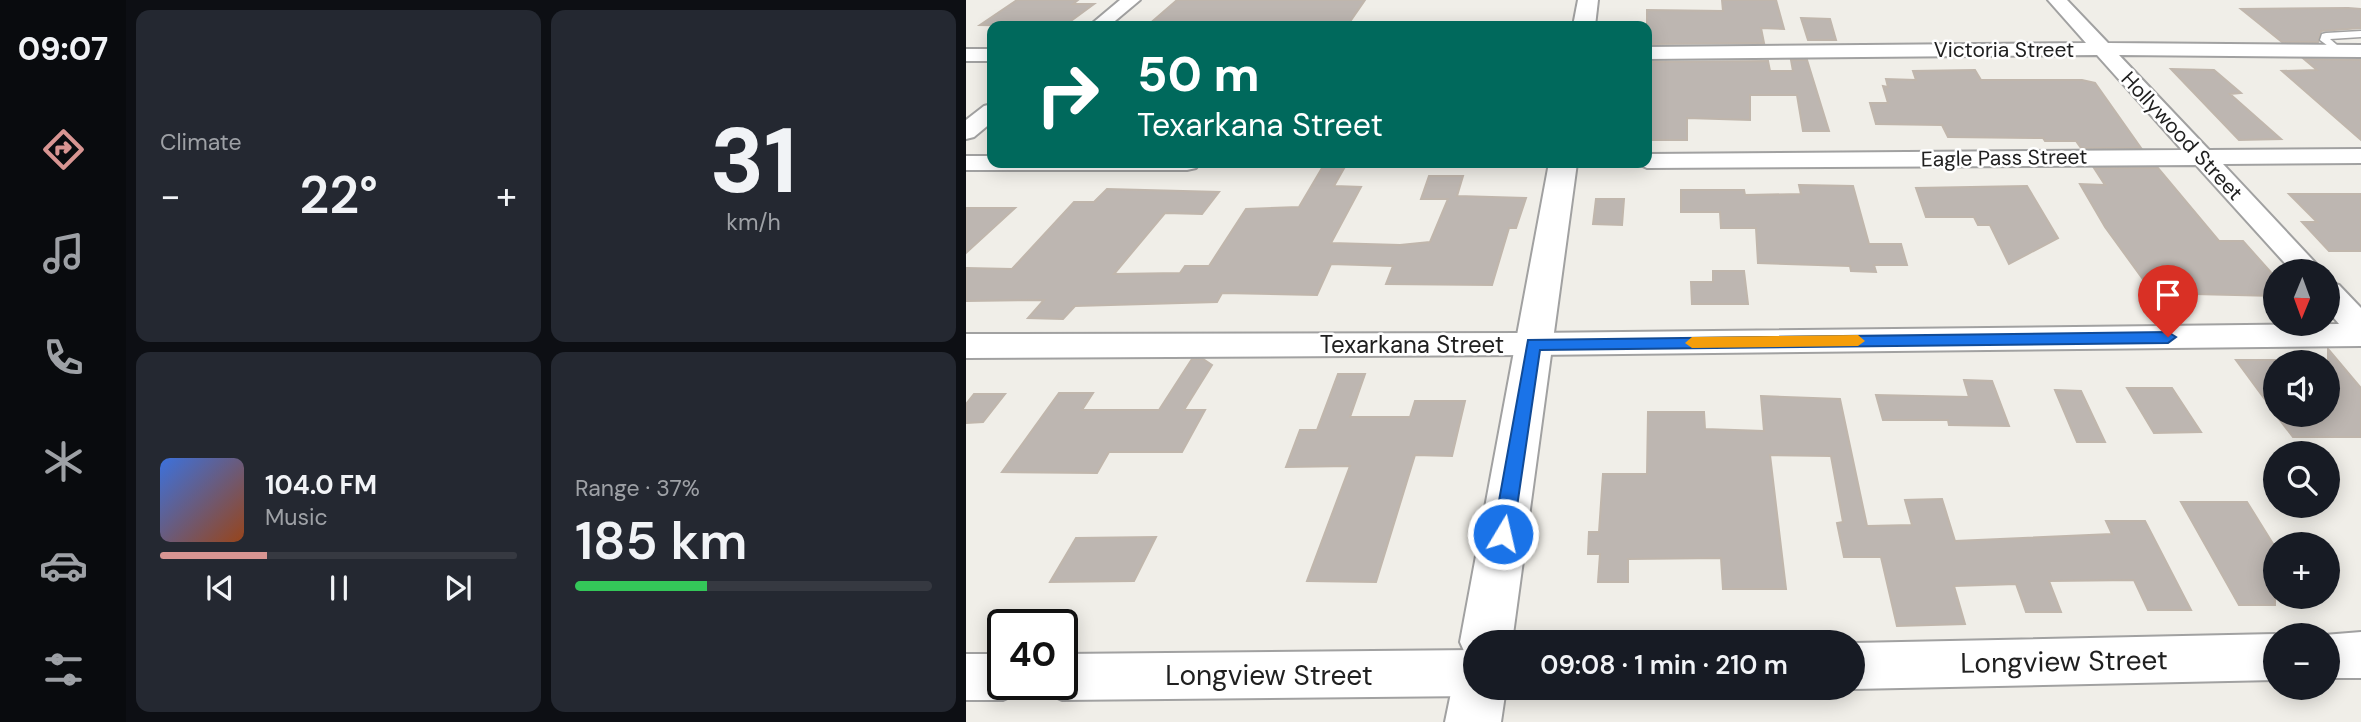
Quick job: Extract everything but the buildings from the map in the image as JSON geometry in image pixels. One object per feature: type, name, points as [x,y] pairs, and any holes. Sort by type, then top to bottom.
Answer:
[{"type":"street","points":[[1104,21],[1131,0]]},
{"type":"street","points":[[1585,21],[1588,0]]},
{"type":"street","name":"Hollywood Street","points":[[2057,0],[2297,259]]},
{"type":"street","name":"Victoria Street","points":[[1652,53],[2101,49],[2361,51]]},
{"type":"street","points":[[966,55],[987,55]]},
{"type":"street","points":[[966,132],[987,115]]},
{"type":"street","name":"Eagle Pass Street","points":[[1652,161],[2361,156]]},
{"type":"street","points":[[966,163],[987,163]]},
{"type":"street","points":[[1488,630],[1562,168]]},
{"type":"street","points":[[2340,305],[2361,328]]},
{"type":"street","name":"Texarkana Street","points":[[966,346],[1533,344],[2361,335]]},
{"type":"street","points":[[2340,656],[2361,655]]},
{"type":"street","name":"Longview Street","points":[[1865,666],[2263,657]]},
{"type":"street","name":"Longview Street","points":[[1078,677],[1463,673]]},
{"type":"street","points":[[966,677],[987,677]]},
{"type":"street","points":[[1473,722],[1477,700]]},
{"type":"lane","points":[[2339,51],[2325,40],[2326,36],[2361,34]]},
{"type":"slow traffic","points":[[1692,343],[1858,341]]},
{"type":"route","points":[[1503,534],[1533,344],[2168,337]]}]
